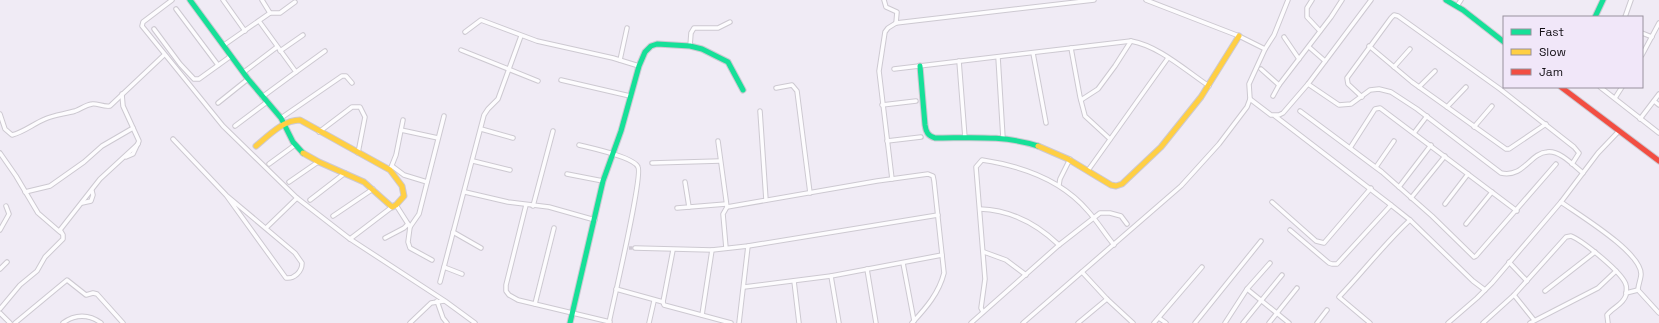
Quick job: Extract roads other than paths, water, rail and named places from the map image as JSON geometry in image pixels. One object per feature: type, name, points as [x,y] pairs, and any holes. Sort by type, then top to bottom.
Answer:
[{"type":"street","points":[[172,0],[142,24],[164,55],[223,126],[297,198],[350,240],[445,300],[475,323]]},
{"type":"street","points":[[190,0],[262,97],[282,118],[285,123],[287,133],[295,145],[318,162],[364,182],[394,206],[409,225],[408,242],[410,248],[432,260]]},
{"type":"street","points":[[224,0],[245,31]]},
{"type":"street","points":[[262,0],[270,13]]},
{"type":"street","points":[[884,0],[886,7],[897,12],[896,23]]},
{"type":"street","points":[[892,179],[886,140],[879,71],[885,32],[888,28],[896,23],[1094,0]]},
{"type":"street","points":[[1146,0],[1239,36],[1265,49]]},
{"type":"street","points":[[1023,323],[1165,201],[1193,174],[1241,116],[1250,99],[1249,84],[1265,49],[1274,35],[1288,0]]},
{"type":"street","points":[[1312,0],[1307,8],[1307,16],[1320,31]]},
{"type":"street","points":[[1273,96],[1279,85],[1309,47],[1342,0]]},
{"type":"street","points":[[1275,116],[1279,116],[1308,84],[1371,0]]},
{"type":"street","points":[[1446,0],[1457,6],[1503,41]]},
{"type":"street","points":[[1457,6],[1461,0]]},
{"type":"street","points":[[1595,16],[1603,0]]},
{"type":"street","points":[[1625,16],[1631,0]]},
{"type":"street","points":[[224,45],[270,13],[280,13],[295,2]]},
{"type":"street","points":[[176,9],[218,65]]},
{"type":"street","points":[[1362,97],[1348,84],[1347,78],[1391,18],[1394,15],[1398,16],[1546,124],[1579,153],[1572,164]]},
{"type":"street","points":[[465,32],[481,20],[521,36],[639,66]]},
{"type":"street","points":[[259,22],[296,72]]},
{"type":"street","points":[[690,46],[691,33],[694,28],[718,28],[730,22]]},
{"type":"street","points":[[1643,53],[1659,23]]},
{"type":"street","points":[[620,60],[627,28]]},
{"type":"street","points":[[154,29],[192,78],[196,80],[231,56]]},
{"type":"street","points":[[1643,34],[1652,38]]},
{"type":"street","points":[[280,51],[303,35]]},
{"type":"street","points":[[440,282],[465,192],[484,115],[498,99],[521,36]]},
{"type":"street","points":[[920,66],[926,133],[930,137],[1003,138],[1040,145],[1089,169],[1111,185],[1116,186],[1122,184],[1161,147],[1209,86],[1239,36]]},
{"type":"street","points":[[1284,37],[1299,59]]},
{"type":"street","points":[[894,69],[1131,40],[1142,43],[1168,58],[1209,86]]},
{"type":"street","points":[[1080,100],[1098,89],[1131,40]]},
{"type":"street","points":[[570,323],[603,181],[621,131],[639,66],[645,52],[651,46],[657,44],[690,46],[702,49],[728,62],[743,90]]},
{"type":"street","points":[[1369,46],[1420,88],[1506,149],[1509,149],[1546,124]]},
{"type":"street","points":[[244,72],[277,47]]},
{"type":"street","points":[[1309,47],[1325,61]]},
{"type":"street","points":[[1072,48],[1080,100],[1085,116],[1110,139]]},
{"type":"street","points":[[1394,67],[1410,49]]},
{"type":"street","points":[[461,50],[538,81]]},
{"type":"street","points":[[262,97],[326,51]]},
{"type":"street","points":[[1033,53],[1046,123]]},
{"type":"street","points":[[0,114],[5,129],[12,135],[22,132],[46,119],[75,111],[89,104],[94,103],[110,106],[164,55]]},
{"type":"street","points":[[998,57],[1003,138]]},
{"type":"street","points":[[1089,169],[1168,58]]},
{"type":"street","points":[[959,60],[965,138]]},
{"type":"street","points":[[1261,69],[1279,85]]},
{"type":"street","points":[[1420,88],[1436,71]]},
{"type":"street","points":[[282,118],[342,76],[346,76],[352,83]]},
{"type":"street","points":[[218,103],[248,79]]},
{"type":"street","points":[[561,80],[630,96]]},
{"type":"street","points":[[1308,84],[1339,105],[1351,104],[1370,90],[1379,89],[1391,92],[1427,116],[1501,173],[1512,174],[1541,153],[1547,151],[1555,153],[1583,173]]},
{"type":"street","points":[[776,88],[792,85],[797,91],[810,193]]},
{"type":"street","points":[[1447,108],[1466,87]]},
{"type":"street","points":[[1562,88],[1659,161]]},
{"type":"street","points":[[1601,88],[1659,133]]},
{"type":"street","points":[[1614,98],[1621,88]]},
{"type":"street","points":[[0,309],[20,285],[37,271],[45,257],[63,239],[60,230],[82,203],[91,201],[93,195],[92,191],[100,179],[138,144],[139,141],[123,106],[122,94]]},
{"type":"street","points":[[1640,119],[1659,94]]},
{"type":"street","points":[[1250,99],[1371,188],[1410,220],[1473,281],[1485,290]]},
{"type":"street","points":[[882,105],[916,101]]},
{"type":"street","points":[[1654,101],[1659,105]]},
{"type":"street","points":[[235,126],[267,102]]},
{"type":"street","points":[[1474,127],[1492,106]]},
{"type":"street","points":[[319,132],[352,107],[360,107],[365,117],[358,153]]},
{"type":"street","points":[[1350,148],[1374,109],[1380,108],[1517,211]]},
{"type":"street","points":[[760,111],[766,200]]},
{"type":"street","points":[[1300,111],[1376,167],[1474,257],[1517,211],[1556,164]]},
{"type":"street","points":[[385,238],[409,225],[419,214],[444,116]]},
{"type":"street","points":[[1414,133],[1427,116]]},
{"type":"street","points":[[256,146],[285,123],[295,119],[305,123],[358,153],[404,175],[427,182]]},
{"type":"street","points":[[350,240],[394,206],[404,196],[404,191],[391,168],[403,120]]},
{"type":"street","points":[[25,192],[50,186],[84,162],[102,146],[133,128]]},
{"type":"street","points":[[480,129],[513,138]]},
{"type":"street","points":[[401,130],[438,138]]},
{"type":"street","points":[[533,206],[553,131]]},
{"type":"street","points":[[1448,323],[1485,290],[1561,202],[1598,153],[1619,131]]},
{"type":"street","points":[[886,140],[921,136]]},
{"type":"street","points":[[173,139],[226,195],[266,228],[301,260],[302,267],[300,271],[292,278],[286,278],[226,195]]},
{"type":"street","points":[[1376,167],[1394,140]]},
{"type":"street","points":[[718,141],[727,206],[723,214],[726,248]]},
{"type":"street","points":[[269,164],[295,145]]},
{"type":"street","points":[[526,205],[506,286],[506,292],[518,300],[610,323],[616,289],[627,248],[639,170],[636,164],[612,154],[579,145]]},
{"type":"street","points":[[1399,187],[1430,145]]},
{"type":"street","points":[[0,153],[38,214],[61,233]]},
{"type":"street","points":[[1411,198],[1445,156]]},
{"type":"street","points":[[1059,185],[1060,179],[1070,159]]},
{"type":"street","points":[[983,312],[981,308],[985,279],[984,252],[976,167],[982,160],[1009,164],[1059,185],[1076,198],[1114,245]]},
{"type":"street","points":[[472,161],[510,170]]},
{"type":"street","points":[[652,163],[720,161]]},
{"type":"street","points":[[289,182],[318,162]]},
{"type":"street","points":[[310,200],[345,173]]},
{"type":"street","points":[[567,174],[603,181]]},
{"type":"street","points":[[677,208],[727,206],[928,174],[932,176],[944,273],[940,286],[934,297],[913,322]]},
{"type":"street","points":[[1445,204],[1468,174]]},
{"type":"street","points":[[685,182],[689,207]]},
{"type":"street","points":[[1272,202],[1316,241],[1324,243],[1371,188]]},
{"type":"street","points":[[333,216],[373,189]]},
{"type":"street","points":[[465,192],[526,205],[549,207],[595,220]]},
{"type":"street","points":[[1466,224],[1492,192]]},
{"type":"street","points":[[266,228],[297,198]]},
{"type":"street","points":[[1561,202],[1624,247],[1636,260],[1641,275],[1638,290]]},
{"type":"street","points":[[1290,230],[1329,263],[1337,264],[1391,205]]},
{"type":"street","points":[[0,230],[9,214],[6,206]]},
{"type":"street","points":[[980,209],[998,211],[1024,220],[1045,232],[1059,246]]},
{"type":"street","points":[[971,323],[1059,246],[1100,213],[1110,213],[1121,216],[1127,224]]},
{"type":"street","points":[[635,248],[712,250],[748,246],[938,215]]},
{"type":"street","points":[[1370,323],[1339,297],[1396,233],[1410,220]]},
{"type":"street","points":[[535,304],[554,228]]},
{"type":"street","points":[[453,232],[481,248]]},
{"type":"street","points":[[1483,323],[1514,295],[1566,237],[1571,236],[1595,252],[1616,271],[1626,286],[1626,293],[1619,306],[1608,315],[1608,323]]},
{"type":"street","points":[[1195,323],[1261,241]]},
{"type":"street","points":[[739,323],[748,246]]},
{"type":"street","points":[[663,302],[673,250]]},
{"type":"street","points":[[702,315],[712,250]]},
{"type":"street","points":[[984,252],[1006,260],[1026,275]]},
{"type":"street","points":[[1545,291],[1595,252]]},
{"type":"street","points":[[744,287],[831,276],[942,255]]},
{"type":"street","points":[[0,269],[7,262]]},
{"type":"street","points":[[1225,323],[1247,289],[1270,262]]},
{"type":"street","points":[[1509,262],[1527,281]]},
{"type":"street","points":[[903,263],[913,322]]},
{"type":"street","points":[[444,267],[462,274]]},
{"type":"street","points":[[1154,323],[1202,267]]},
{"type":"street","points":[[867,269],[876,323]]},
{"type":"street","points":[[1530,323],[1598,288],[1616,271]]},
{"type":"street","points":[[1082,272],[1107,299],[1133,323]]},
{"type":"street","points":[[1242,323],[1282,275]]},
{"type":"street","points":[[831,276],[839,323]]},
{"type":"street","points":[[15,323],[66,280],[86,295],[93,293],[98,294],[123,323]]},
{"type":"street","points":[[794,281],[799,323]]},
{"type":"street","points":[[1269,323],[1297,288]]},
{"type":"street","points":[[616,289],[654,301],[663,302],[664,305],[731,323]]},
{"type":"street","points":[[1247,289],[1289,323]]},
{"type":"street","points":[[1626,293],[1638,290]]},
{"type":"street","points":[[1638,290],[1659,313]]},
{"type":"street","points":[[1514,295],[1534,320]]},
{"type":"street","points":[[1078,323],[1107,299]]},
{"type":"street","points":[[410,323],[428,305],[437,301],[445,300]]},
{"type":"street","points":[[437,301],[443,318],[448,323]]},
{"type":"street","points":[[649,323],[654,301]]},
{"type":"street","points":[[1317,323],[1327,310]]},
{"type":"street","points":[[0,313],[10,323]]},
{"type":"street","points":[[63,323],[68,319],[85,316],[95,318],[101,323]]},
{"type":"street","points":[[1159,318],[1166,323]]},
{"type":"tunnel","points":[[629,248],[635,248]]}]
